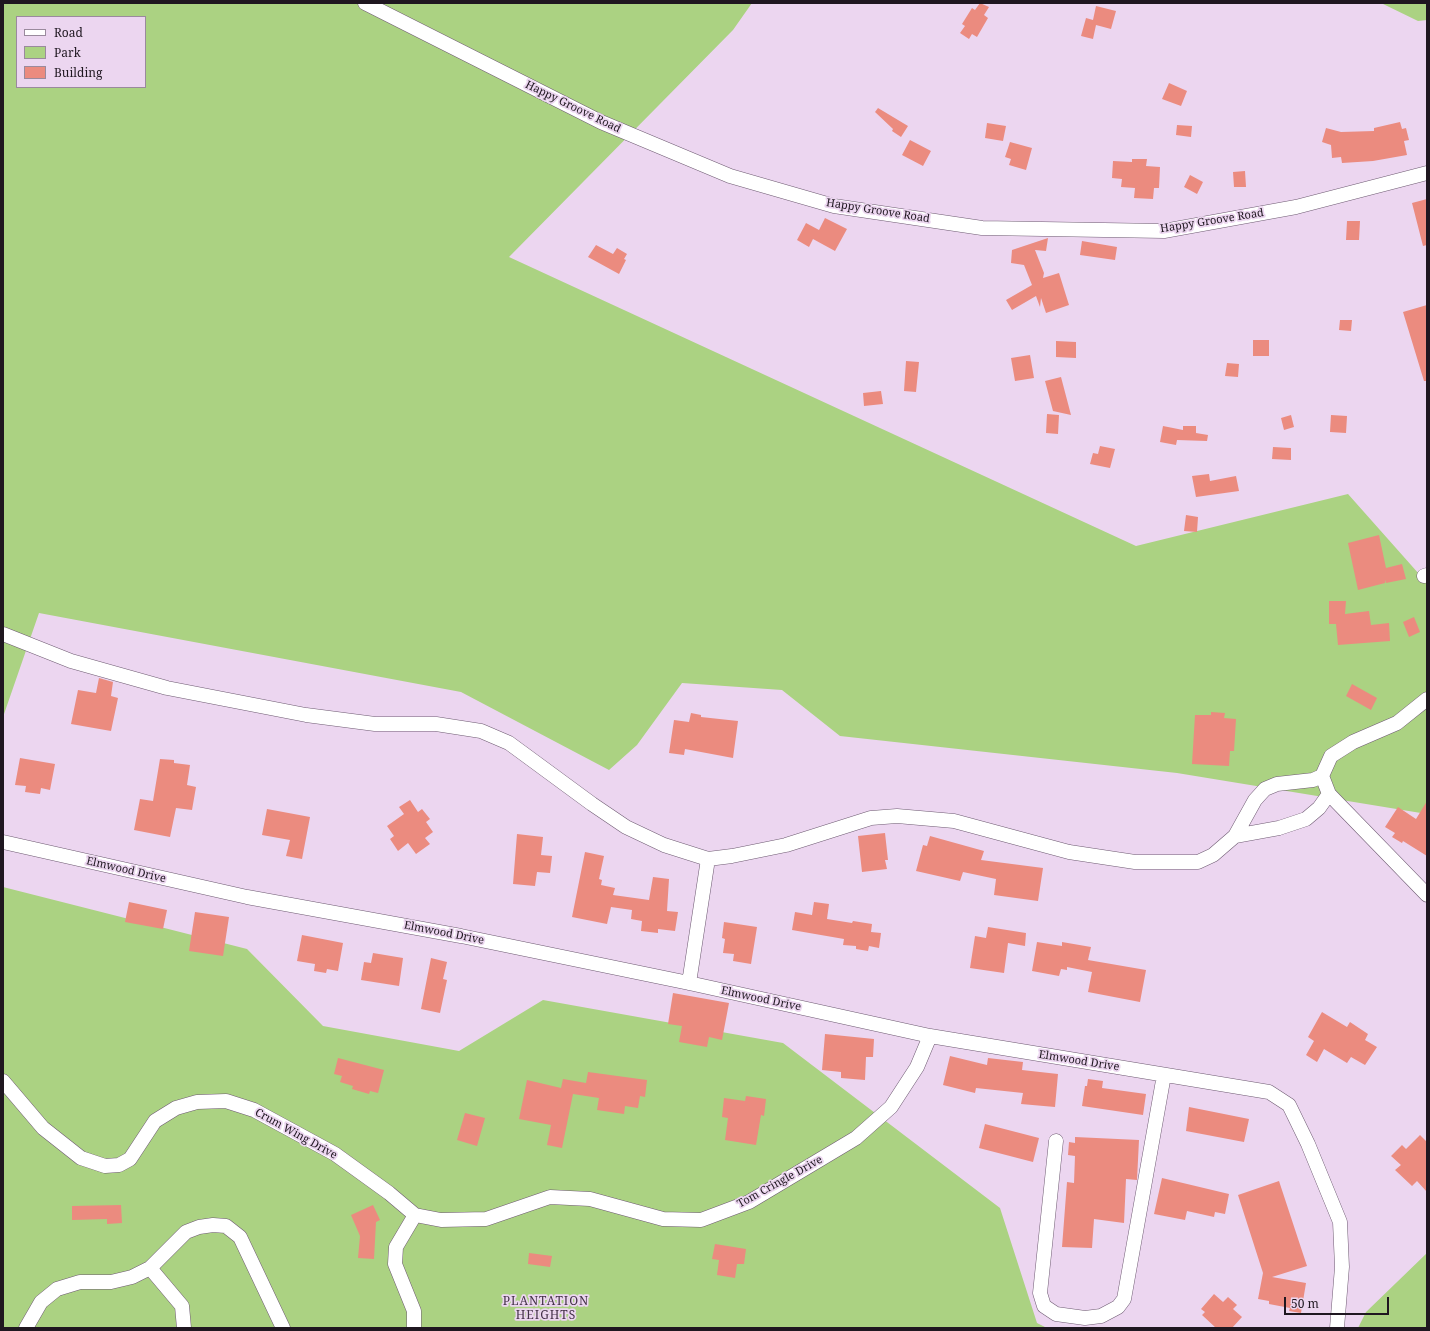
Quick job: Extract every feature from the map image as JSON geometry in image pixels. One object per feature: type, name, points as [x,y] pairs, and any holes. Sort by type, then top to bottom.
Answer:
[{"type":"street","name":"Happy Groove Road","points":[[364,3],[601,122],[730,176],[834,206],[982,228],[1164,231],[1296,207],[1427,172]]},
{"type":"street","points":[[3,634],[71,661],[167,688],[306,715],[374,724],[436,724],[481,731],[509,743],[626,827],[664,845],[708,859],[786,846],[871,818],[896,816],[954,821],[1070,852],[1135,862],[1198,862],[1213,855],[1235,836],[1255,800],[1265,789],[1277,784],[1313,780],[1322,776],[1331,756],[1353,742],[1397,723],[1427,699]]},
{"type":"street","points":[[1322,776],[1329,794],[1427,895]]},
{"type":"street","points":[[1235,836],[1265,831],[1306,819],[1319,808],[1329,794]]},
{"type":"street","name":"Elmwood Drive","points":[[3,842],[247,897],[461,936],[689,983],[930,1036],[1269,1092],[1289,1105],[1308,1144],[1340,1222],[1342,1267],[1337,1328]]},
{"type":"street","points":[[689,983],[708,859]]},
{"type":"street","name":"Tom Cringle Drive","points":[[414,1215],[442,1220],[486,1219],[550,1197],[590,1199],[663,1219],[701,1220],[749,1202],[856,1138],[891,1107],[917,1067],[930,1036]]},
{"type":"street","points":[[1056,1141],[1040,1292],[1044,1306],[1056,1314],[1085,1318],[1101,1316],[1118,1307],[1124,1299],[1164,1075]]},
{"type":"street","name":"Crum Wing Drive","points":[[3,1081],[43,1128],[81,1158],[105,1166],[119,1165],[130,1159],[155,1120],[176,1108],[197,1102],[226,1101],[254,1110],[335,1154],[389,1193],[414,1215]]},
{"type":"street","points":[[414,1215],[396,1247],[395,1264],[414,1311],[414,1328]]},
{"type":"street","points":[[26,1328],[41,1302],[57,1289],[80,1282],[111,1282],[132,1277],[150,1268],[186,1232],[199,1227],[213,1225],[226,1226],[240,1237],[283,1328]]},
{"type":"street","points":[[150,1268],[182,1306],[184,1328]]},
{"type":"green space","points":[[3,3],[752,3],[733,30],[509,257],[1136,546],[1348,494],[1427,583],[1427,814],[1177,773],[840,736],[782,690],[682,683],[637,745],[609,770],[461,692],[39,613],[3,717]]},
{"type":"green space","points":[[1381,3],[1427,3],[1427,20],[1418,21]]},
{"type":"green space","points":[[3,887],[247,949],[323,1026],[459,1051],[543,1000],[783,1043],[1000,1208],[1037,1323],[1047,1328],[3,1328]]},
{"type":"green space","points":[[1427,1253],[1427,1328],[1358,1328],[1366,1312]]},
{"type":"building","points":[[980,3],[989,7],[984,15],[988,18],[977,37],[972,34],[969,39],[960,33],[965,26],[962,24],[972,8],[975,10]]},
{"type":"building","points":[[1096,6],[1116,11],[1111,29],[1096,25],[1093,39],[1081,36],[1086,18],[1093,20]]},
{"type":"building","points":[[1169,83],[1187,91],[1181,106],[1162,99]]},
{"type":"building","points":[[878,108],[908,126],[901,137],[892,131],[893,129],[875,112]]},
{"type":"building","points":[[1400,122],[1402,129],[1406,128],[1409,140],[1404,141],[1407,155],[1373,161],[1342,163],[1341,157],[1332,158],[1331,145],[1322,142],[1326,128],[1341,132],[1374,131],[1374,128]]},
{"type":"building","points":[[987,123],[1006,126],[1003,141],[985,138]]},
{"type":"building","points":[[1177,125],[1192,126],[1191,137],[1176,135]]},
{"type":"building","points":[[910,140],[931,151],[923,166],[902,155]]},
{"type":"building","points":[[1010,142],[1032,148],[1026,170],[1009,165],[1011,159],[1005,157]]},
{"type":"building","points":[[1132,159],[1147,159],[1146,166],[1160,167],[1159,188],[1154,188],[1153,199],[1134,198],[1135,188],[1121,187],[1122,179],[1112,178],[1113,161],[1132,162]]},
{"type":"building","points":[[1245,171],[1246,187],[1234,187],[1233,172]]},
{"type":"building","points":[[1190,175],[1203,182],[1197,194],[1184,187]]},
{"type":"building","points":[[1427,199],[1427,245],[1423,246],[1412,203]]},
{"type":"building","points":[[825,218],[847,229],[835,251],[813,239],[809,247],[797,240],[806,223],[819,230]]},
{"type":"building","points":[[1347,221],[1360,221],[1359,240],[1346,240]]},
{"type":"building","points":[[1048,238],[1046,251],[1035,250],[1044,273],[1043,278],[1059,273],[1069,305],[1046,313],[1041,298],[1040,307],[1036,296],[1012,310],[1006,300],[1032,285],[1024,265],[1011,263],[1012,250]]},
{"type":"building","points":[[1082,241],[1117,247],[1115,260],[1080,255]]},
{"type":"building","points":[[596,245],[613,254],[617,248],[627,254],[624,259],[626,260],[619,274],[588,257]]},
{"type":"building","points":[[1427,305],[1427,381],[1424,381],[1403,312]]},
{"type":"building","points":[[1340,320],[1352,320],[1351,331],[1339,330]]},
{"type":"building","points":[[1253,340],[1269,340],[1269,356],[1253,356]]},
{"type":"building","points":[[1056,341],[1076,342],[1076,358],[1056,357]]},
{"type":"building","points":[[1030,355],[1034,378],[1015,381],[1011,358]]},
{"type":"building","points":[[906,361],[919,362],[916,392],[904,391]]},
{"type":"building","points":[[1227,363],[1239,364],[1238,377],[1225,376]]},
{"type":"building","points":[[1061,377],[1071,415],[1053,411],[1045,381]]},
{"type":"building","points":[[881,391],[883,404],[864,406],[863,393]]},
{"type":"building","points":[[1047,414],[1059,415],[1058,434],[1046,433]]},
{"type":"building","points":[[1291,415],[1294,427],[1284,430],[1281,418]]},
{"type":"building","points":[[1331,415],[1347,416],[1346,433],[1330,432]]},
{"type":"building","points":[[1163,426],[1183,430],[1183,426],[1196,426],[1196,433],[1208,435],[1207,441],[1177,440],[1176,445],[1160,442]]},
{"type":"building","points":[[1100,446],[1115,449],[1110,468],[1090,464],[1093,453],[1098,454]]},
{"type":"building","points":[[1273,447],[1291,448],[1291,460],[1272,459]]},
{"type":"building","points":[[1209,474],[1210,481],[1236,476],[1239,491],[1196,497],[1192,476]]},
{"type":"building","points":[[1186,515],[1198,517],[1197,532],[1184,531]]},
{"type":"building","points":[[1379,535],[1386,568],[1402,564],[1406,579],[1386,583],[1385,580],[1385,583],[1358,590],[1348,543]]},
{"type":"building","points":[[1329,601],[1346,601],[1345,614],[1369,611],[1371,625],[1389,623],[1390,641],[1338,645],[1336,624],[1329,624]]},
{"type":"building","points":[[1414,617],[1420,632],[1409,637],[1403,622]]},
{"type":"building","points":[[99,678],[113,682],[111,696],[118,698],[111,731],[71,724],[78,690],[96,693]]},
{"type":"building","points":[[1352,684],[1377,698],[1371,710],[1346,696]]},
{"type":"building","points":[[1211,712],[1225,713],[1224,718],[1236,719],[1234,751],[1230,751],[1229,766],[1192,764],[1195,715],[1211,715]]},
{"type":"building","points":[[691,713],[701,715],[701,717],[738,721],[733,758],[685,749],[684,755],[669,753],[674,720],[689,722]]},
{"type":"building","points":[[20,758],[55,764],[50,790],[41,788],[40,794],[25,792],[26,786],[15,785]]},
{"type":"building","points":[[160,759],[174,760],[174,763],[190,765],[187,785],[196,787],[192,810],[176,808],[170,837],[134,830],[140,799],[153,801]]},
{"type":"building","points":[[410,800],[418,812],[422,809],[430,819],[426,822],[433,832],[425,838],[430,844],[416,854],[408,843],[398,851],[390,839],[394,836],[387,826],[404,814],[399,807]]},
{"type":"building","points":[[1427,801],[1427,856],[1403,841],[1402,843],[1392,837],[1395,833],[1385,827],[1398,807],[1416,819]]},
{"type":"building","points":[[267,809],[310,817],[302,859],[286,856],[290,840],[262,835]]},
{"type":"building","points":[[885,833],[888,860],[885,860],[887,869],[862,872],[858,836]]},
{"type":"building","points":[[517,834],[543,837],[541,855],[552,856],[550,873],[537,872],[535,886],[513,884]]},
{"type":"building","points":[[930,836],[984,851],[981,860],[1043,868],[1038,901],[994,895],[996,879],[963,872],[960,881],[916,871],[923,845],[927,846]]},
{"type":"building","points":[[585,852],[604,856],[599,879],[602,880],[601,885],[615,888],[613,895],[649,900],[653,877],[669,879],[667,911],[678,912],[675,931],[658,929],[658,933],[641,931],[642,921],[631,919],[632,910],[611,907],[607,924],[572,917]]},
{"type":"building","points":[[129,902],[167,910],[163,929],[125,922]]},
{"type":"building","points":[[814,902],[829,904],[827,919],[852,923],[853,921],[872,924],[871,932],[881,933],[879,948],[869,946],[868,951],[856,949],[856,946],[843,945],[844,939],[792,930],[795,912],[812,915]]},
{"type":"building","points":[[195,912],[229,917],[223,956],[189,951]]},
{"type":"building","points":[[724,922],[757,927],[751,964],[733,961],[734,954],[723,953],[725,939],[722,938]]},
{"type":"building","points":[[988,927],[1026,933],[1025,946],[1008,943],[1004,973],[970,968],[975,936],[986,938]]},
{"type":"building","points":[[302,935],[343,943],[338,971],[327,969],[326,973],[314,971],[315,964],[297,961]]},
{"type":"building","points":[[1037,942],[1062,946],[1062,942],[1091,947],[1088,960],[1146,970],[1140,1002],[1088,992],[1092,972],[1067,967],[1067,970],[1061,969],[1059,976],[1032,971]]},
{"type":"building","points":[[373,953],[403,958],[399,986],[361,980],[364,962],[371,963]]},
{"type":"building","points":[[431,958],[447,962],[443,979],[447,980],[440,1013],[421,1009]]},
{"type":"building","points":[[673,993],[729,1003],[722,1040],[709,1037],[707,1047],[679,1042],[682,1026],[668,1024]]},
{"type":"building","points":[[1322,1012],[1347,1027],[1350,1022],[1368,1034],[1365,1040],[1377,1047],[1365,1065],[1351,1057],[1347,1063],[1324,1049],[1317,1062],[1306,1055],[1314,1041],[1308,1037]]},
{"type":"building","points":[[825,1034],[874,1039],[873,1057],[866,1057],[865,1080],[841,1078],[841,1072],[822,1070]]},
{"type":"building","points":[[950,1056],[987,1065],[988,1058],[1023,1062],[1022,1070],[1058,1074],[1055,1107],[1021,1104],[1023,1093],[976,1088],[975,1093],[943,1085]]},
{"type":"building","points":[[338,1058],[384,1070],[378,1093],[370,1091],[369,1094],[352,1089],[353,1086],[340,1082],[342,1076],[334,1074]]},
{"type":"building","points":[[588,1072],[647,1080],[645,1097],[640,1096],[638,1108],[625,1106],[624,1114],[597,1110],[599,1098],[573,1094],[562,1148],[547,1145],[551,1125],[519,1119],[527,1080],[561,1088],[563,1079],[586,1083]]},
{"type":"building","points":[[1088,1079],[1103,1081],[1102,1088],[1146,1094],[1143,1115],[1082,1106],[1085,1086],[1087,1086]]},
{"type":"building","points":[[746,1096],[766,1099],[764,1116],[761,1115],[756,1145],[725,1140],[728,1118],[722,1117],[724,1098],[745,1101]]},
{"type":"building","points":[[1189,1107],[1249,1119],[1244,1142],[1186,1131]]},
{"type":"building","points":[[465,1113],[485,1118],[477,1146],[457,1140]]},
{"type":"building","points":[[985,1124],[1039,1138],[1033,1162],[979,1148]]},
{"type":"building","points":[[1420,1135],[1427,1142],[1427,1192],[1417,1181],[1412,1186],[1395,1170],[1401,1165],[1391,1156],[1402,1145],[1406,1149]]},
{"type":"building","points":[[1075,1137],[1139,1140],[1137,1180],[1126,1179],[1124,1223],[1094,1219],[1092,1248],[1062,1247],[1067,1182],[1074,1183],[1075,1156],[1068,1155],[1069,1142],[1075,1143]]},
{"type":"building","points":[[1162,1178],[1229,1194],[1225,1214],[1215,1212],[1214,1217],[1187,1211],[1185,1220],[1154,1214]]},
{"type":"building","points":[[1279,1181],[1307,1266],[1272,1277],[1306,1283],[1301,1313],[1289,1311],[1290,1308],[1269,1304],[1269,1301],[1258,1299],[1263,1273],[1238,1195]]},
{"type":"building","points":[[121,1205],[122,1223],[107,1224],[107,1219],[72,1220],[72,1206]]},
{"type":"building","points":[[373,1205],[380,1220],[376,1222],[374,1259],[358,1258],[360,1236],[351,1215]]},
{"type":"building","points":[[715,1244],[746,1249],[744,1264],[737,1264],[735,1278],[717,1275],[719,1260],[712,1259]]},
{"type":"building","points":[[529,1253],[552,1256],[550,1267],[528,1264]]},
{"type":"building","points":[[1214,1294],[1223,1302],[1228,1297],[1237,1305],[1233,1309],[1242,1317],[1232,1328],[1216,1328],[1202,1315],[1205,1312],[1201,1309]]},
{"type":"district","name":"PLANTATION HEIGHTS","points":[[546,1309]]}]
